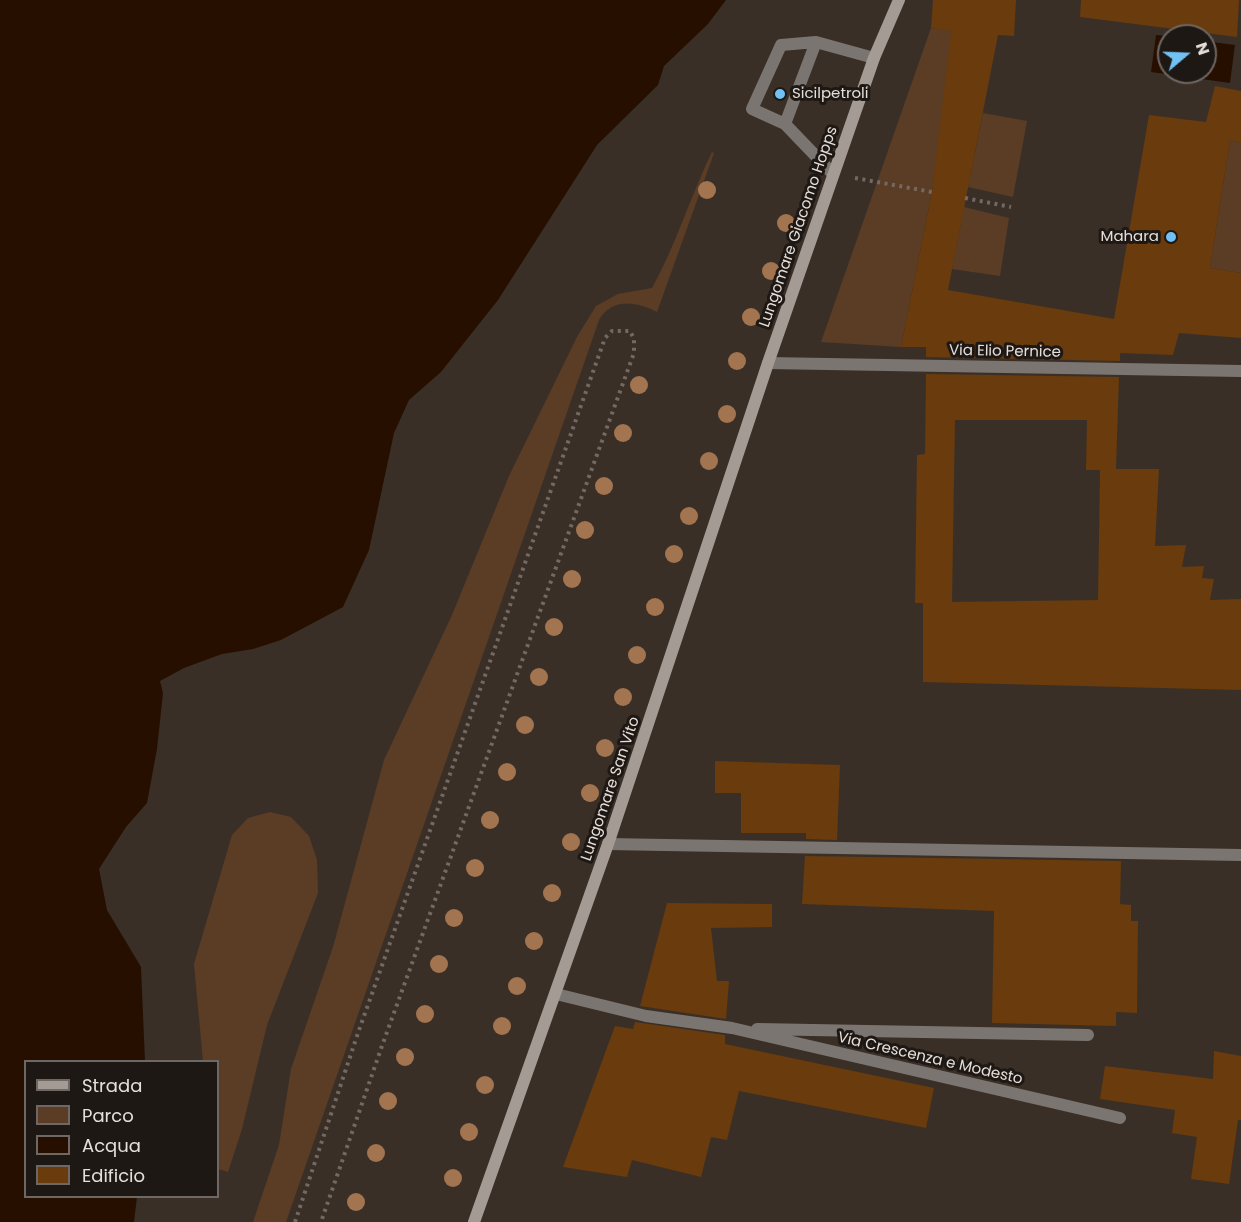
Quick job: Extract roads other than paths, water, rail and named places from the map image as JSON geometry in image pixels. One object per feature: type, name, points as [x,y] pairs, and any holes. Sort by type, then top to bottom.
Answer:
[{"type":"main road","name":"Lungomare Giacomo Hopps","points":[[768,363],[874,58],[899,0]]},
{"type":"main road","name":"Lungomare San Vito","points":[[474,1222],[608,844],[768,363]]},
{"type":"street","points":[[833,174],[785,124],[752,109],[781,45],[816,42],[874,58]]},
{"type":"street","points":[[785,124],[816,42]]},
{"type":"street","name":"Via Elio Pernice","points":[[768,363],[1241,371]]},
{"type":"street","points":[[608,844],[1241,855]]},
{"type":"street","name":"Via Crescenza e Modesto","points":[[556,993],[646,1016],[732,1028],[1120,1118]]},
{"type":"street","name":"Via Crescenza e Modesto","points":[[732,1028],[1089,1035]]},
{"type":"water","points":[[0,0],[726,0],[708,24],[664,66],[658,85],[597,145],[498,300],[441,372],[409,400],[394,433],[369,550],[343,607],[281,640],[253,649],[222,654],[184,668],[160,681],[163,693],[157,749],[147,803],[126,827],[99,869],[107,910],[141,967],[145,1060],[24,1060],[24,1198],[137,1198],[134,1222],[0,1222]]},
{"type":"water","points":[[1156,35],[1157,35],[1157,73],[1151,72]]},
{"type":"water","points":[[1217,43],[1235,45],[1230,83],[1217,81]]},
{"type":"place","name":"Sicilpetroli","points":[[780,94]]},
{"type":"place","name":"Mahara","points":[[1171,237]]}]
